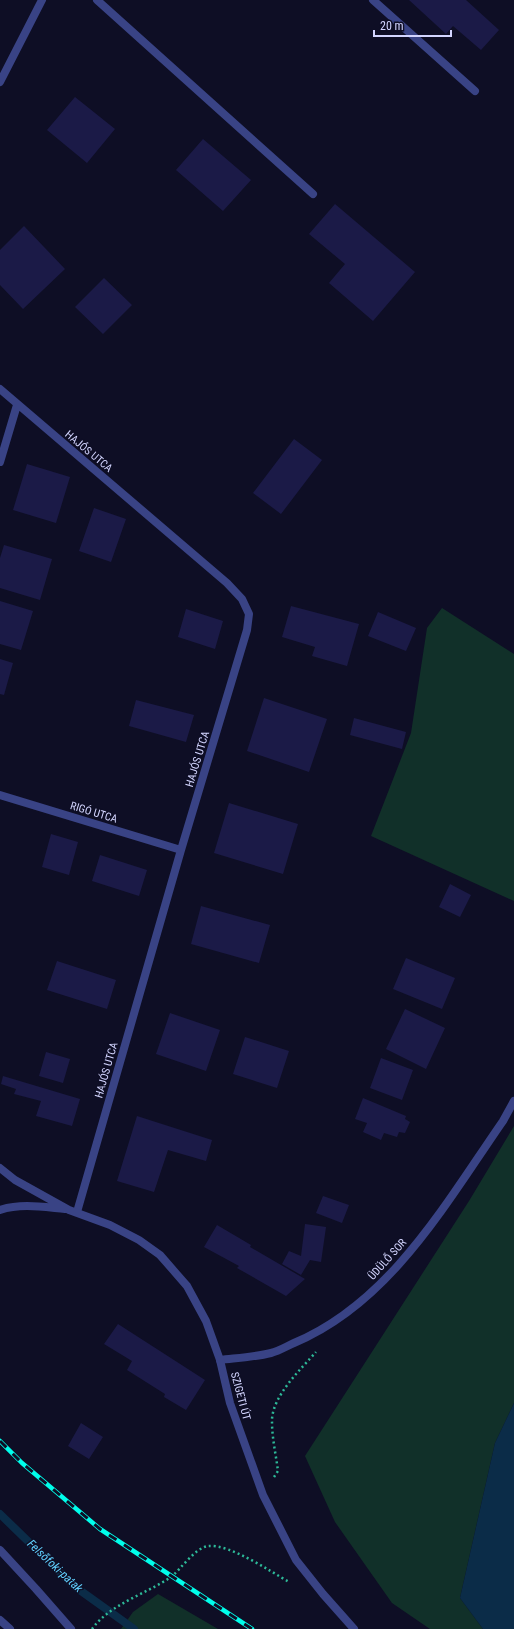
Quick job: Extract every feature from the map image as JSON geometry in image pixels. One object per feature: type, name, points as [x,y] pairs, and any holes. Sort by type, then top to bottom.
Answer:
[{"type":"street","points":[[1,80],[42,0]]},
{"type":"street","points":[[97,0],[313,194]]},
{"type":"street","points":[[373,0],[475,91]]},
{"type":"street","points":[[0,67],[1,80]]},
{"type":"street","points":[[0,389],[17,404],[0,462]]},
{"type":"street","name":"HAJÓS UTCA","points":[[17,404],[227,583],[242,599],[250,614],[248,630],[73,1211]]},
{"type":"street","name":"RIGÓ UTCA","points":[[0,795],[181,850]]},
{"type":"street","name":"ÜDÜLŐ SOR","points":[[220,1360],[272,1352],[315,1334],[344,1316],[361,1302],[394,1270],[425,1232],[503,1121],[514,1101]]},
{"type":"street","points":[[0,1168],[15,1180],[73,1211]]},
{"type":"street","points":[[0,1176],[15,1180]]},
{"type":"street","points":[[0,1205],[9,1207],[31,1206],[73,1211]]},
{"type":"street","points":[[0,1210],[9,1207]]},
{"type":"street","name":"SZIGETI ÚT","points":[[73,1211],[110,1225],[133,1237],[160,1255],[187,1286],[206,1321],[220,1360],[230,1404],[263,1496],[296,1560],[323,1594],[354,1629]]},
{"type":"street","points":[[0,1550],[70,1629]]},
{"type":"street","points":[[0,1620],[10,1629]]},
{"type":"path","points":[[263,1496],[278,1471],[272,1420],[278,1398],[293,1377],[318,1351]]},
{"type":"path","points":[[92,1629],[98,1621],[135,1597],[171,1577],[198,1551],[208,1546],[221,1547],[236,1553],[292,1583]]},
{"type":"green space","points":[[442,608],[514,654],[514,901],[371,836],[411,733],[427,628]]},
{"type":"green space","points":[[514,1126],[514,1403],[495,1443],[460,1598],[483,1629],[430,1629],[392,1603],[335,1522],[305,1456],[469,1201]]},
{"type":"green space","points":[[158,1594],[218,1629],[121,1629],[133,1612]]},
{"type":"water","points":[[514,1403],[514,1629],[483,1629],[460,1598],[495,1443]]},
{"type":"building","points":[[409,0],[466,0],[499,30],[481,50],[453,26],[446,34]]},
{"type":"building","points":[[75,97],[115,129],[87,163],[47,130]]},
{"type":"building","points":[[203,139],[251,180],[223,211],[176,170]]},
{"type":"building","points":[[335,204],[415,272],[373,321],[329,283],[345,264],[309,234]]},
{"type":"building","points":[[24,226],[65,269],[23,309],[0,285],[0,250]]},
{"type":"building","points":[[104,278],[132,305],[103,334],[75,307]]},
{"type":"building","points":[[294,439],[322,460],[281,514],[253,493]]},
{"type":"building","points":[[27,464],[70,477],[56,523],[13,510]]},
{"type":"building","points":[[94,508],[126,519],[111,562],[79,551]]},
{"type":"building","points":[[4,545],[52,559],[40,600],[0,588],[0,558]]},
{"type":"building","points":[[0,601],[33,611],[21,650],[0,644]]},
{"type":"building","points":[[291,606],[359,624],[347,666],[312,656],[315,647],[282,637]]},
{"type":"building","points":[[186,609],[223,621],[215,649],[178,637]]},
{"type":"building","points":[[378,612],[416,628],[406,651],[368,636]]},
{"type":"building","points":[[0,659],[13,663],[4,695],[0,694]]},
{"type":"building","points":[[264,698],[327,719],[309,772],[247,751]]},
{"type":"building","points":[[136,700],[194,715],[186,742],[129,726]]},
{"type":"building","points":[[354,718],[406,732],[402,749],[350,735]]},
{"type":"building","points":[[229,803],[298,824],[283,874],[214,853]]},
{"type":"building","points":[[51,834],[78,842],[69,875],[42,867]]},
{"type":"building","points":[[100,855],[147,870],[139,896],[92,881]]},
{"type":"building","points":[[450,884],[471,895],[460,917],[439,907]]},
{"type":"building","points":[[201,906],[270,925],[259,963],[191,944]]},
{"type":"building","points":[[406,958],[455,978],[442,1009],[393,989]]},
{"type":"building","points":[[57,961],[116,980],[107,1009],[47,990]]},
{"type":"building","points":[[405,1009],[445,1028],[426,1069],[386,1049]]},
{"type":"building","points":[[170,1013],[220,1030],[206,1071],[156,1054]]},
{"type":"building","points":[[245,1037],[289,1051],[277,1088],[233,1074]]},
{"type":"building","points":[[46,1052],[70,1059],[63,1083],[39,1076]]},
{"type":"building","points":[[381,1058],[413,1070],[402,1100],[370,1088]]},
{"type":"building","points":[[3,1076],[80,1099],[72,1126],[36,1116],[41,1101],[14,1094],[16,1089],[1,1084]]},
{"type":"building","points":[[363,1098],[406,1116],[405,1119],[410,1122],[405,1133],[399,1132],[397,1137],[384,1133],[381,1140],[363,1132],[367,1123],[355,1119]]},
{"type":"building","points":[[137,1116],[212,1140],[206,1161],[168,1150],[154,1192],[117,1181]]},
{"type":"building","points":[[323,1196],[349,1205],[342,1223],[316,1213]]},
{"type":"building","points":[[305,1224],[326,1227],[321,1262],[310,1260],[301,1275],[282,1264],[289,1251],[301,1256]]},
{"type":"building","points":[[217,1225],[251,1245],[250,1247],[305,1279],[286,1296],[237,1268],[239,1266],[204,1247]]},
{"type":"building","points":[[118,1324],[205,1380],[186,1410],[164,1397],[165,1394],[127,1370],[132,1361],[104,1344]]},
{"type":"building","points":[[81,1423],[103,1437],[89,1459],[68,1446]]},
{"type":"waterway","name":"Felsőfoki-patak","points":[[0,1514],[74,1586],[134,1629]]},
{"type":"railway","points":[[0,1441],[22,1463],[100,1529],[252,1629]]}]
